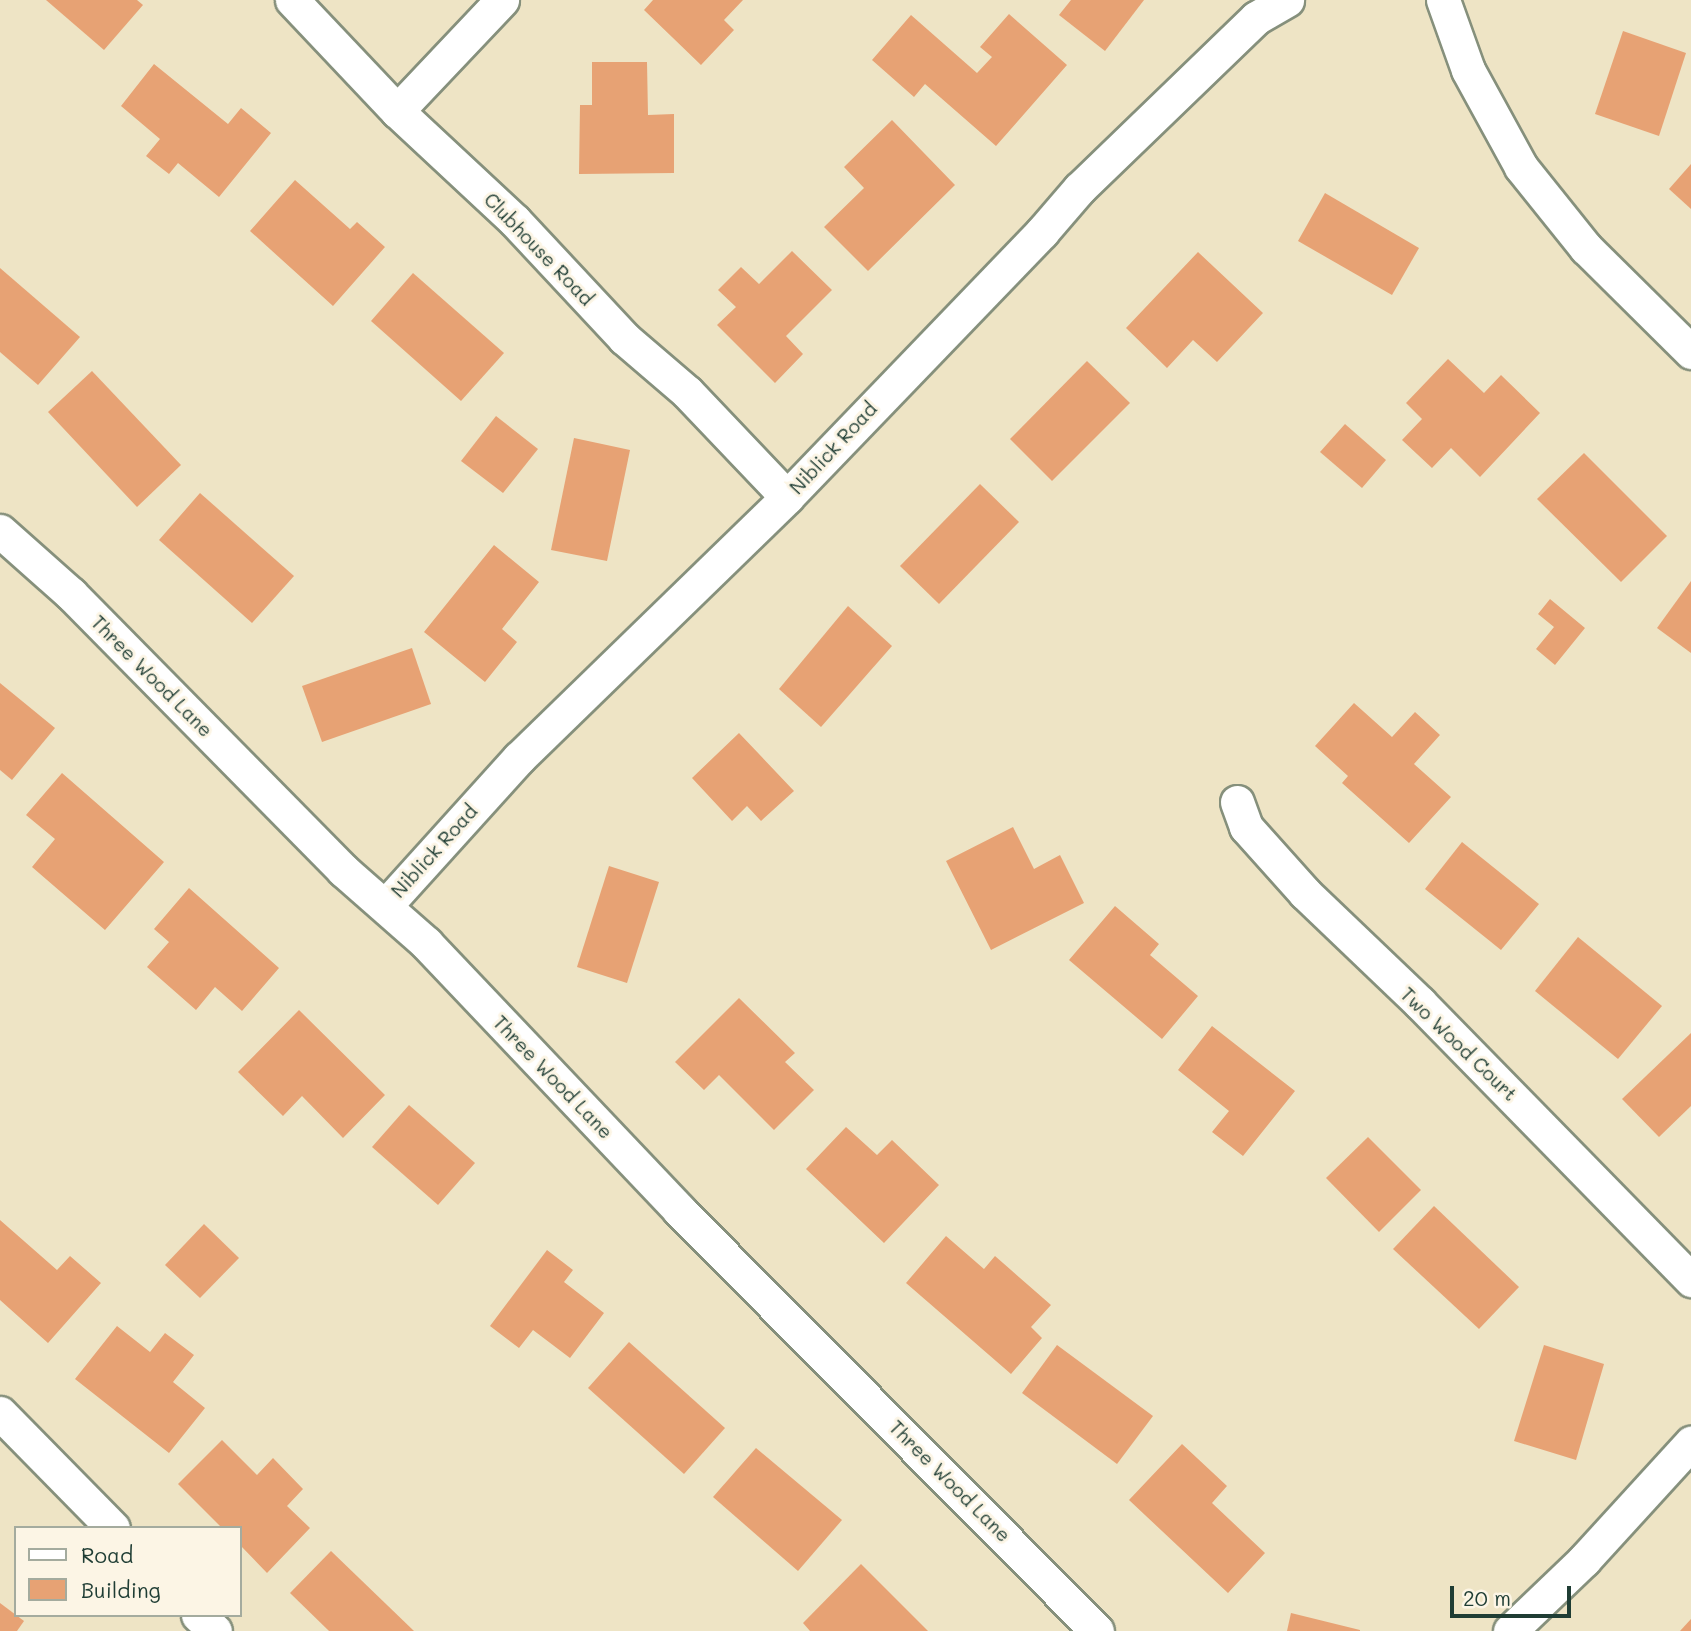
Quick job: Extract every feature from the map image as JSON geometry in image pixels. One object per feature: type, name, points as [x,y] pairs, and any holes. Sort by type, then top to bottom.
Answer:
[{"type":"street","name":"Clubhouse Road","points":[[292,0],[397,111],[515,221],[624,338],[687,392],[787,497]]},
{"type":"street","points":[[397,111],[502,0]]},
{"type":"street","name":"Niblick Road","points":[[386,905],[519,758],[787,497],[1042,232],[1079,188],[1256,18],[1287,0]]},
{"type":"street","points":[[1443,0],[1468,70],[1521,167],[1586,248],[1691,352]]},
{"type":"street","name":"Three Wood Lane","points":[[0,531],[71,594],[343,870],[386,905],[679,1210],[1097,1631]]},
{"type":"street","name":"Two Wood Court","points":[[1237,802],[1246,827],[1305,893],[1420,1003],[1691,1280]]},
{"type":"street","points":[[0,1413],[111,1526]]},
{"type":"street","points":[[1510,1631],[1584,1560],[1691,1443]]},
{"type":"street","points":[[200,1617],[215,1631]]},
{"type":"building","points":[[46,0],[137,0],[143,5],[104,50]]},
{"type":"building","points":[[653,0],[743,0],[724,20],[734,30],[701,65],[644,10]]},
{"type":"building","points":[[1071,0],[1144,0],[1105,51],[1059,15]]},
{"type":"building","points":[[1009,14],[1067,65],[996,146],[925,84],[914,97],[872,60],[911,15],[977,73],[992,57],[980,47]]},
{"type":"building","points":[[1623,31],[1686,53],[1659,136],[1595,114]]},
{"type":"building","points":[[592,62],[647,62],[648,115],[674,114],[674,173],[579,174],[580,105],[592,105]]},
{"type":"building","points":[[154,64],[228,124],[241,108],[271,133],[219,197],[178,163],[169,174],[146,156],[160,139],[121,106]]},
{"type":"building","points":[[892,120],[955,185],[868,271],[824,227],[864,188],[844,167]]},
{"type":"building","points":[[1691,164],[1691,209],[1669,189]]},
{"type":"building","points":[[295,180],[350,229],[357,222],[385,247],[333,306],[250,231]]},
{"type":"building","points":[[1325,193],[1419,248],[1392,295],[1298,241]]},
{"type":"building","points":[[792,251],[832,290],[786,336],[803,354],[775,383],[717,325],[736,307],[718,290],[741,267],[759,284]]},
{"type":"building","points":[[1198,252],[1263,313],[1217,362],[1193,340],[1167,368],[1126,328]]},
{"type":"building","points":[[0,268],[80,337],[38,385],[0,352]]},
{"type":"building","points":[[413,273],[504,353],[461,401],[371,321]]},
{"type":"building","points":[[1448,359],[1484,393],[1501,375],[1540,413],[1480,477],[1451,448],[1432,468],[1402,440],[1422,419],[1406,403]]},
{"type":"building","points":[[1087,361],[1130,403],[1052,481],[1010,439]]},
{"type":"building","points":[[92,371],[181,465],[137,507],[48,412]]},
{"type":"building","points":[[496,416],[538,449],[503,493],[461,461]]},
{"type":"building","points":[[1345,424],[1386,460],[1362,488],[1320,452]]},
{"type":"building","points":[[574,438],[630,450],[607,561],[551,550]]},
{"type":"building","points":[[1584,453],[1667,536],[1621,582],[1537,499]]},
{"type":"building","points":[[980,484],[1019,522],[939,604],[900,566]]},
{"type":"building","points":[[200,493],[294,576],[252,623],[159,540]]},
{"type":"building","points":[[494,545],[539,582],[502,629],[517,642],[485,682],[424,632]]},
{"type":"building","points":[[1691,581],[1691,653],[1657,628]]},
{"type":"building","points":[[1550,599],[1585,628],[1555,665],[1536,649],[1554,627],[1538,614]]},
{"type":"building","points":[[848,606],[892,646],[821,727],[779,689]]},
{"type":"building","points":[[412,648],[431,704],[322,742],[302,686]]},
{"type":"building","points":[[0,683],[55,728],[12,780],[0,770]]},
{"type":"building","points":[[1354,703],[1392,737],[1415,712],[1440,735],[1414,764],[1451,797],[1409,843],[1342,783],[1348,776],[1315,746]]},
{"type":"building","points":[[739,733],[794,791],[761,821],[747,806],[732,821],[692,778]]},
{"type":"building","points":[[62,773],[164,862],[105,930],[32,867],[55,839],[26,815]]},
{"type":"building","points":[[1013,827],[1034,869],[1060,855],[1084,903],[991,950],[946,861]]},
{"type":"building","points":[[1462,842],[1539,904],[1501,950],[1425,889]]},
{"type":"building","points":[[609,866],[659,882],[627,983],[577,967]]},
{"type":"building","points":[[189,888],[279,968],[242,1011],[215,987],[196,1010],[147,967],[169,942],[154,929]]},
{"type":"building","points":[[1115,906],[1159,944],[1150,955],[1198,996],[1162,1039],[1069,960]]},
{"type":"building","points":[[1578,937],[1662,1006],[1618,1059],[1535,991]]},
{"type":"building","points":[[739,998],[795,1053],[785,1062],[814,1090],[774,1130],[719,1075],[704,1090],[675,1062]]},
{"type":"building","points":[[299,1010],[385,1095],[343,1138],[302,1096],[283,1116],[238,1072]]},
{"type":"building","points":[[1212,1026],[1295,1091],[1243,1156],[1212,1132],[1229,1111],[1178,1070]]},
{"type":"building","points":[[1691,1033],[1691,1106],[1659,1137],[1622,1099]]},
{"type":"building","points":[[409,1105],[475,1163],[438,1205],[372,1147]]},
{"type":"building","points":[[846,1127],[877,1155],[892,1140],[939,1185],[884,1243],[806,1169]]},
{"type":"building","points":[[1368,1137],[1421,1190],[1379,1232],[1326,1178]]},
{"type":"building","points":[[1434,1206],[1519,1287],[1479,1329],[1393,1249]]},
{"type":"building","points":[[0,1220],[57,1270],[70,1256],[101,1283],[48,1343],[0,1300]]},
{"type":"building","points":[[204,1224],[239,1258],[200,1298],[165,1265]]},
{"type":"building","points":[[946,1236],[984,1269],[995,1256],[1051,1305],[1031,1327],[1042,1338],[1011,1374],[906,1283]]},
{"type":"building","points":[[547,1250],[573,1270],[564,1282],[604,1313],[570,1358],[533,1330],[519,1348],[490,1326]]},
{"type":"building","points":[[117,1326],[150,1352],[165,1333],[194,1355],[173,1382],[205,1408],[169,1453],[75,1379]]},
{"type":"building","points":[[629,1342],[725,1428],[684,1474],[588,1388]]},
{"type":"building","points":[[1057,1345],[1153,1416],[1117,1464],[1022,1393]]},
{"type":"building","points":[[1544,1345],[1604,1364],[1576,1460],[1514,1441]]},
{"type":"building","points":[[222,1440],[257,1475],[273,1458],[303,1489],[287,1506],[310,1528],[267,1573],[242,1547],[242,1526],[220,1526],[178,1484]]},
{"type":"building","points":[[1182,1444],[1227,1486],[1212,1503],[1265,1553],[1228,1593],[1129,1500]]},
{"type":"building","points":[[756,1448],[842,1520],[798,1571],[713,1497]]},
{"type":"building","points":[[331,1551],[414,1631],[329,1631],[290,1593]]},
{"type":"building","points":[[861,1564],[928,1631],[810,1631],[803,1623]]},
{"type":"building","points":[[0,1603],[14,1614],[14,1617],[24,1621],[17,1631],[0,1631]]},
{"type":"building","points":[[1291,1613],[1360,1630],[1360,1631],[1287,1631]]},
{"type":"building","points":[[1691,1619],[1691,1631],[1680,1631]]}]
